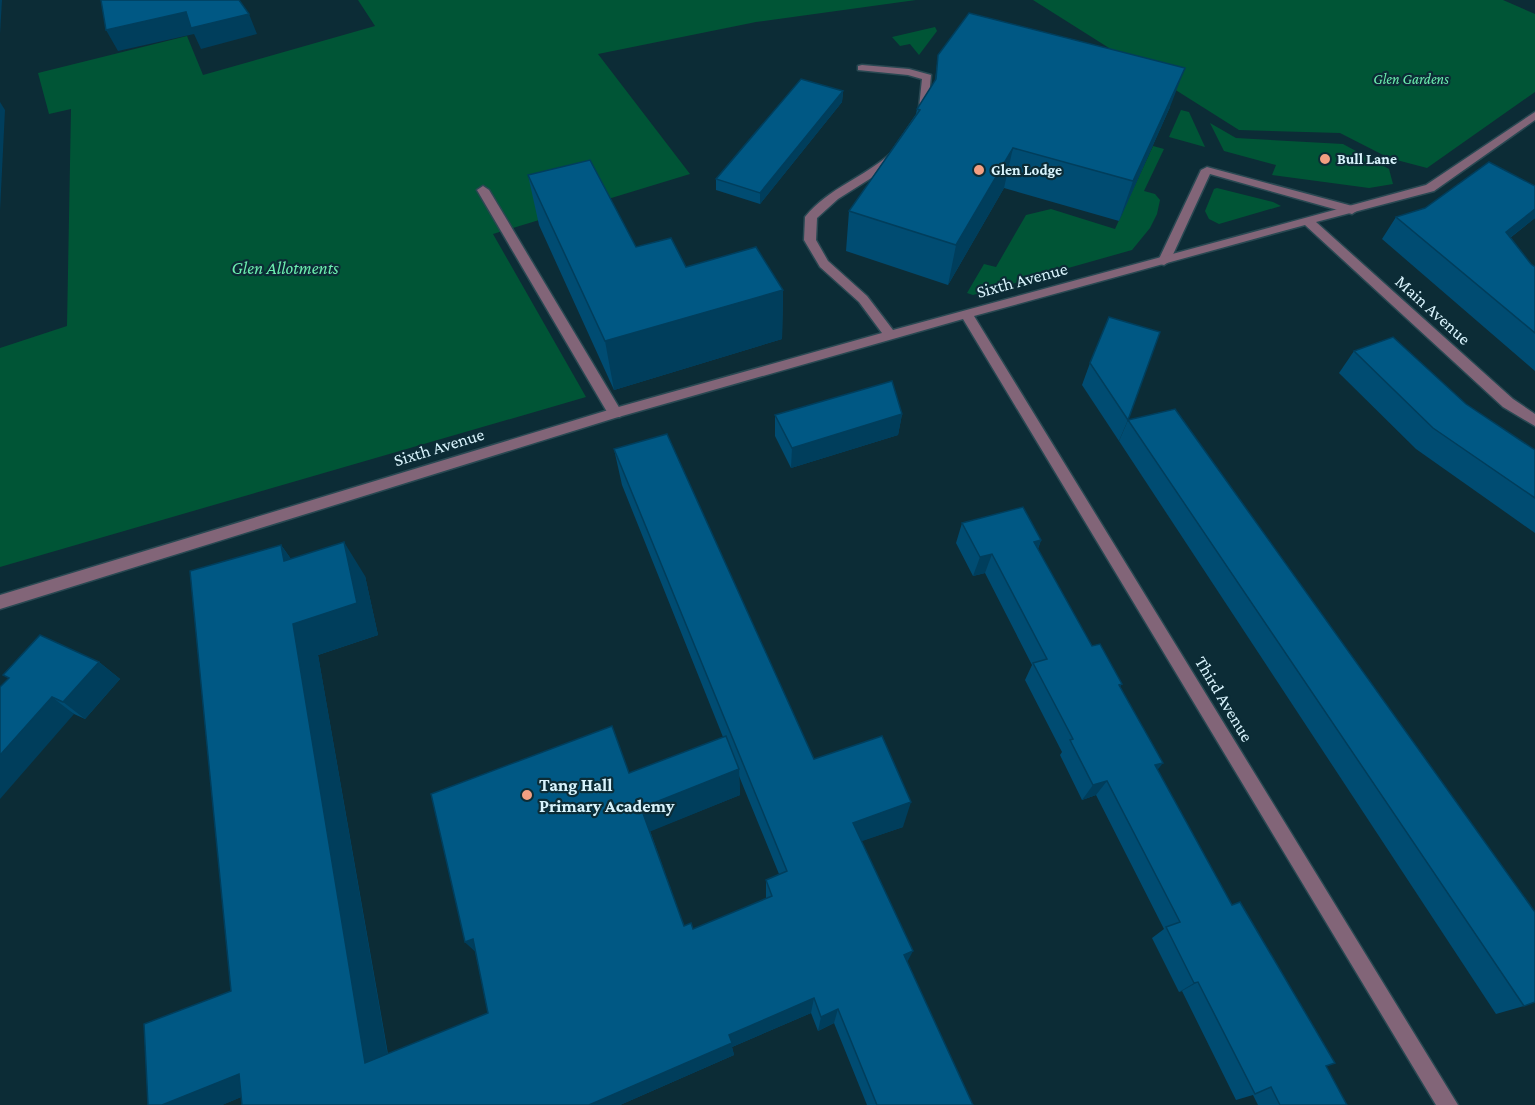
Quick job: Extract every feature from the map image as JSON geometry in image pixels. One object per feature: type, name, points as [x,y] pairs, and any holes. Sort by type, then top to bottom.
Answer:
[{"type":"street","points":[[862,68],[930,74],[923,118],[919,126]]},
{"type":"street","points":[[1309,222],[1430,188],[1535,115]]},
{"type":"street","points":[[891,336],[863,299],[824,264],[810,240],[811,217],[834,196],[883,166],[900,151]]},
{"type":"street","points":[[1164,261],[1208,171],[1352,210]]},
{"type":"street","points":[[483,190],[615,413]]},
{"type":"street","name":"Sixth Avenue","points":[[0,602],[615,413],[966,314],[1309,222]]},
{"type":"street","name":"Main Avenue","points":[[1309,222],[1508,403],[1535,421]]},
{"type":"street","name":"Third Avenue","points":[[966,314],[1448,1105]]},
{"type":"green space","name":"Glen Allotments","points":[[358,0],[916,0],[756,22],[598,54],[690,174],[493,234],[586,397],[0,567],[0,348],[67,326],[71,109],[49,114],[38,73],[187,36],[203,75],[375,26]]},
{"type":"green space","name":"Glen Gardens","points":[[1033,0],[1503,0],[1535,14],[1535,92],[1427,168],[1389,158],[1340,133],[1239,130]]},
{"type":"green space","points":[[935,27],[937,31],[919,55],[910,44],[900,46],[892,37]]},
{"type":"green space","points":[[1181,110],[1189,112],[1205,147],[1169,137]]},
{"type":"green space","points":[[1210,123],[1236,138],[1343,144],[1389,169],[1393,184],[1369,188],[1272,175],[1276,165],[1224,151]]},
{"type":"green space","points":[[1153,146],[1164,149],[1144,191],[1155,194],[1160,200],[1157,214],[1150,228],[1132,250],[973,295],[967,293],[984,264],[996,267],[1026,215],[1051,209],[1115,229]]},
{"type":"green space","points":[[1214,189],[1281,206],[1219,224],[1209,219],[1205,211]]},
{"type":"building","points":[[101,0],[239,0],[249,14],[191,28],[186,12],[106,30]]},
{"type":"building","points":[[969,13],[1185,68],[1133,181],[1013,148],[956,245],[849,211],[920,110],[917,109],[936,79],[938,55]]},
{"type":"building","points":[[801,79],[843,91],[760,193],[716,179]]},
{"type":"building","points":[[590,160],[636,247],[671,238],[686,267],[756,247],[783,290],[605,341],[528,175]]},
{"type":"building","points":[[1489,162],[1535,186],[1535,209],[1506,232],[1535,267],[1535,333],[1396,217],[1425,208]]},
{"type":"building","points":[[1109,317],[1160,332],[1128,420],[1090,363]]},
{"type":"building","points":[[1393,337],[1466,404],[1535,450],[1535,498],[1433,428],[1354,351]]},
{"type":"building","points":[[892,381],[902,414],[792,448],[775,415]]},
{"type":"building","points":[[1175,409],[1535,912],[1535,1002],[1524,1006],[1128,420]]},
{"type":"building","points":[[667,434],[814,759],[882,736],[911,802],[853,823],[913,951],[904,955],[973,1105],[877,1105],[838,1009],[821,1017],[814,998],[729,1035],[732,1043],[589,1105],[242,1105],[239,1074],[162,1105],[148,1105],[144,1024],[231,991],[190,571],[281,545],[284,561],[344,542],[357,603],[293,624],[365,1063],[488,1013],[473,939],[465,942],[431,794],[612,726],[629,773],[726,736],[739,769],[641,808],[684,926],[691,923],[693,929],[772,896],[766,880],[787,871],[614,449]]},
{"type":"building","points":[[1023,507],[1041,540],[1034,542],[1092,646],[1100,644],[1122,684],[1119,685],[1163,763],[1155,765],[1232,905],[1240,902],[1335,1063],[1326,1066],[1347,1105],[1280,1105],[1271,1087],[1255,1094],[1198,982],[1194,983],[1166,927],[1180,922],[1107,781],[1093,785],[1070,740],[1073,739],[1033,663],[1047,659],[992,554],[980,557],[962,523]]},
{"type":"building","points":[[40,635],[99,662],[63,702],[52,697],[0,755],[0,687],[9,678],[3,675]]},
{"type":"place","name":"Bull Lane","points":[[1325,159]]},
{"type":"place","name":"Glen Lodge","points":[[979,170]]},
{"type":"place","name":"Tang Hall Primary Academy","points":[[527,795]]}]
